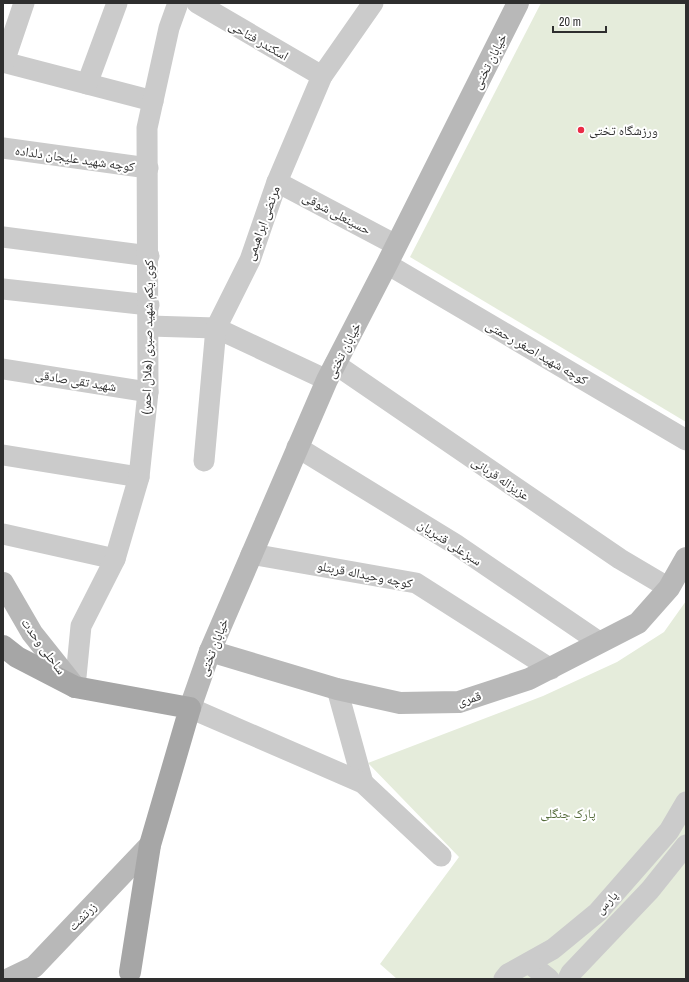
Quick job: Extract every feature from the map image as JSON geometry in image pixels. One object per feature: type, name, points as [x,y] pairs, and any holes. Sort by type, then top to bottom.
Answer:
[{"type":"main road","points":[[3,646],[17,657],[75,687],[190,708],[150,845],[130,977]]},
{"type":"street","points":[[24,3],[4,62],[153,101]]},
{"type":"street","points":[[87,84],[117,3]]},
{"type":"street","name":"کوی یکم شهید صبری (هلال احمر)","points":[[75,687],[81,626],[115,559],[139,477],[148,392],[150,326],[147,128],[169,28],[178,3]]},
{"type":"street","name":"اسکندر فتاحی","points":[[197,3],[322,76]]},
{"type":"street","name":"مرتضی ابراهیمی","points":[[204,461],[216,328],[250,260],[277,182],[322,76],[373,3]]},
{"type":"street","name":"خیابان تختی","points":[[190,708],[210,651],[297,447],[331,372],[392,255],[518,3]]},
{"type":"street","name":"کوچه شهید علیجان دلداده","points":[[3,148],[148,168]]},
{"type":"street","name":"حسینعلی شوقی","points":[[277,182],[392,255]]},
{"type":"street","points":[[3,237],[148,256]]},
{"type":"street","name":"کوچه شهید اصغر رحمتی","points":[[392,255],[686,440]]},
{"type":"street","points":[[3,289],[149,305]]},
{"type":"street","points":[[150,326],[216,328]]},
{"type":"street","name":"عزیزاله قربانی","points":[[216,328],[331,372],[620,559],[669,588]]},
{"type":"street","name":"شهید تقی صادقی","points":[[3,369],[148,392]]},
{"type":"street","name":"سبزعلی قنبریان","points":[[297,447],[455,544],[599,642]]},
{"type":"street","points":[[3,455],[139,477]]},
{"type":"street","points":[[3,534],[115,559]]},
{"type":"street","name":"کوچه وحیداله قربتلو","points":[[251,554],[416,583],[551,669]]},
{"type":"street","name":"قمری","points":[[210,651],[337,689],[400,703],[460,702],[529,679],[638,623],[669,588],[686,558]]},
{"type":"street","name":"ساحلی وحدت","points":[[3,583],[32,633],[75,687]]},
{"type":"street","points":[[337,689],[363,782]]},
{"type":"street","points":[[190,708],[363,782],[441,856]]},
{"type":"street","name":"پارس","points":[[504,979],[508,974],[553,949],[598,912],[670,831],[686,802]]},
{"type":"street","name":"زرتشت","points":[[9,979],[34,967],[150,845]]},
{"type":"street","name":"پارس","points":[[568,979],[571,973],[650,890],[686,845]]},
{"type":"street","points":[[529,963],[549,979]]},
{"type":"green space","name":"ورزشگاه تختی","points":[[541,3],[686,3],[686,422],[410,257]]},
{"type":"green space","name":"پارک جنگلی","points":[[686,601],[686,979],[397,979],[380,964],[459,857],[368,763],[543,696],[617,662],[664,632]]},
{"type":"place","name":"ورزشگاه تختی","points":[[581,130]]}]
